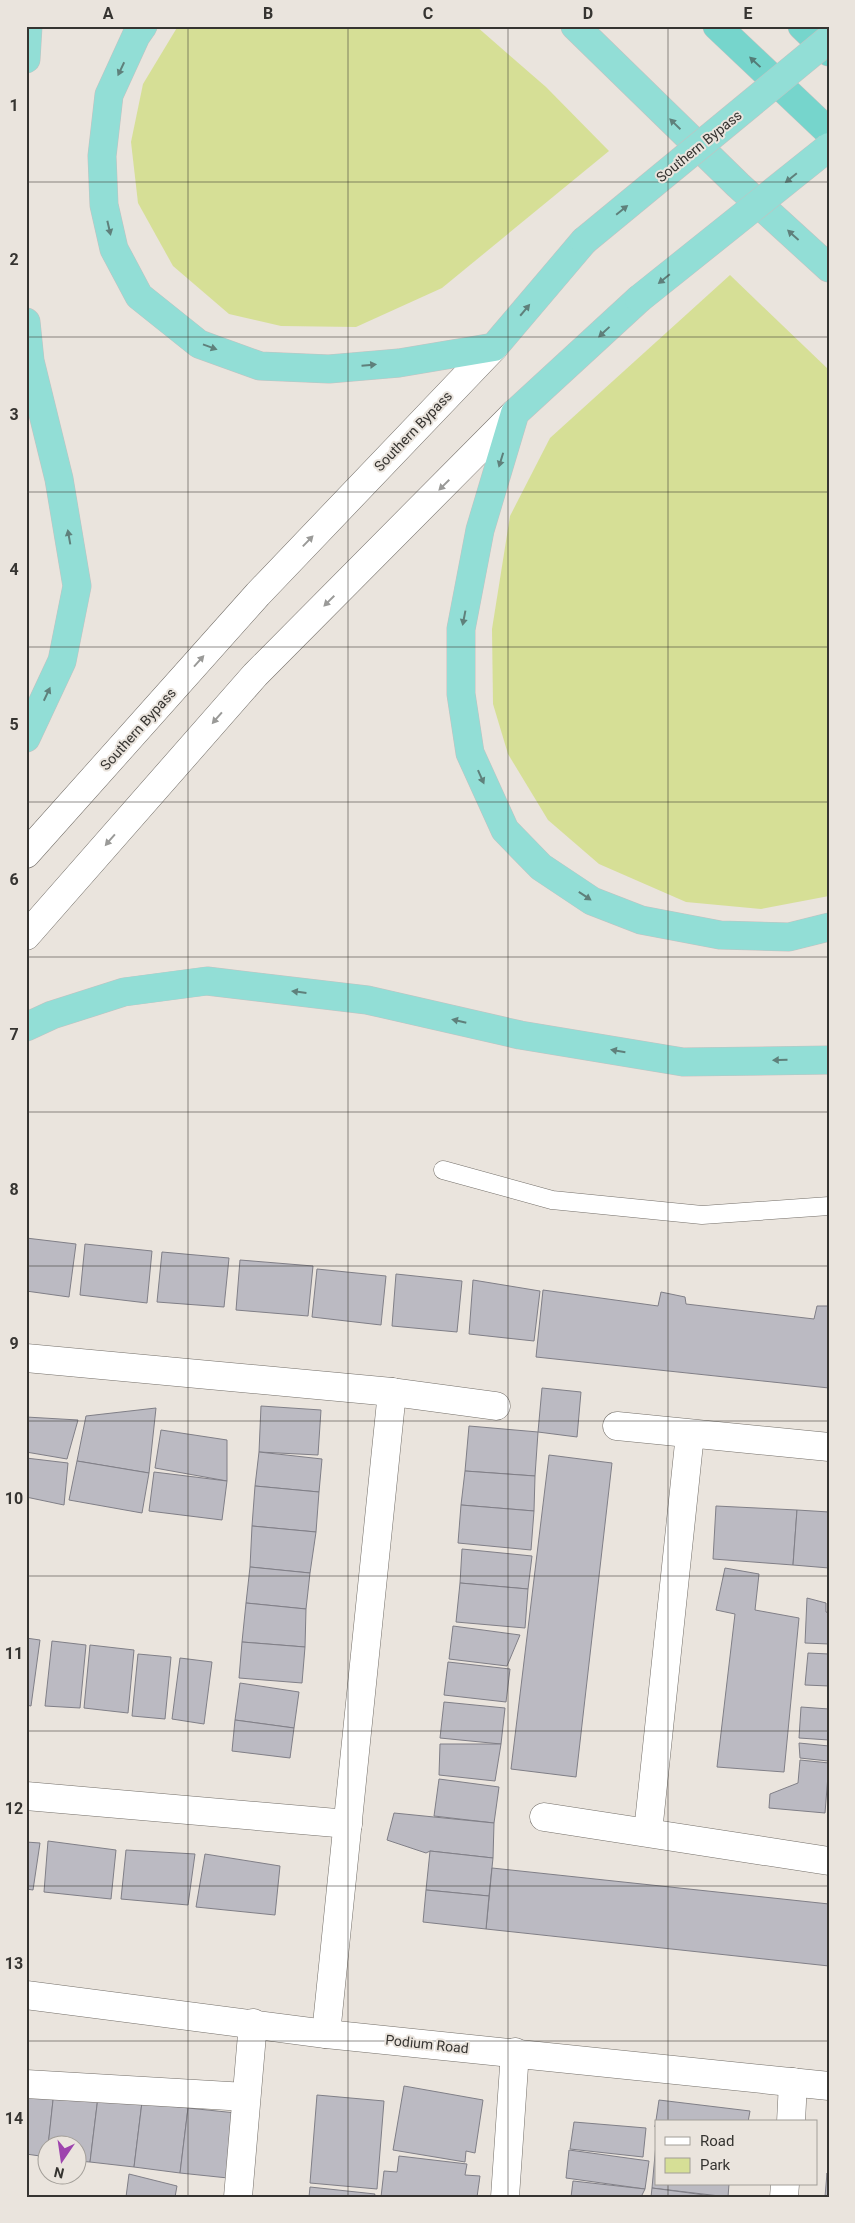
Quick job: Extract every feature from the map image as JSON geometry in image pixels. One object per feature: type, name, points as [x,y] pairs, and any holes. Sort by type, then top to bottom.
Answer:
[{"type":"highway","points":[[26,59],[28,26]]},
{"type":"highway","points":[[143,26],[136,36],[109,95],[102,156],[104,205],[114,249],[139,296],[199,344],[260,366],[329,369],[399,363],[494,347]]},
{"type":"highway","points":[[575,26],[738,185],[829,268]]},
{"type":"highway","points":[[716,26],[829,132]]},
{"type":"highway","points":[[802,26],[829,52]]},
{"type":"highway","name":"Southern Bypass","points":[[494,347],[584,241],[829,39]]},
{"type":"highway","points":[[829,147],[639,299],[515,413],[480,530],[462,629],[460,694],[470,753],[505,830],[541,867],[592,901],[641,920],[720,935],[789,937],[829,927]]},
{"type":"highway","points":[[26,322],[30,361],[59,479],[77,586],[62,662],[26,738]]},
{"type":"highway","points":[[26,1027],[52,1015],[124,992],[207,981],[367,1000],[520,1035],[683,1062],[829,1060]]},
{"type":"street","name":"Southern Bypass","points":[[26,854],[258,594],[494,347]]},
{"type":"street","points":[[26,936],[255,675],[515,413]]},
{"type":"street","points":[[26,1358],[392,1392],[496,1406]]},
{"type":"street","points":[[326,2034],[392,1392]]},
{"type":"street","points":[[617,1426],[829,1447]]},
{"type":"street","points":[[648,1832],[690,1434]]},
{"type":"street","points":[[26,1796],[348,1824]]},
{"type":"street","points":[[544,1816],[829,1861]]},
{"type":"street","name":"Podium Road","points":[[26,1995],[326,2034],[515,2052],[829,2086]]},
{"type":"street","points":[[238,2197],[253,2023]]},
{"type":"street","points":[[505,2197],[515,2052]]},
{"type":"street","points":[[791,2120],[793,2082]]},
{"type":"street","points":[[26,2084],[246,2097]]},
{"type":"lane","points":[[443,1170],[552,1200],[702,1215],[829,1206]]},
{"type":"green space","points":[[178,26],[476,26],[546,87],[609,151],[442,288],[356,327],[281,326],[229,314],[173,266],[138,203],[131,142],[143,84]]},
{"type":"green space","points":[[730,275],[829,370],[829,896],[761,909],[686,902],[599,864],[548,820],[508,754],[493,704],[492,629],[510,516],[550,438]]},
{"type":"building","points":[[26,1238],[76,1244],[69,1297],[26,1291]]},
{"type":"building","points":[[85,1244],[152,1251],[147,1303],[80,1295]]},
{"type":"building","points":[[162,1252],[229,1258],[224,1307],[157,1302]]},
{"type":"building","points":[[240,1260],[313,1266],[308,1316],[236,1310]]},
{"type":"building","points":[[317,1269],[386,1276],[381,1325],[312,1317]]},
{"type":"building","points":[[396,1274],[462,1281],[457,1332],[392,1326]]},
{"type":"building","points":[[473,1280],[540,1291],[534,1341],[469,1334]]},
{"type":"building","points":[[543,1290],[658,1306],[661,1292],[685,1297],[686,1304],[814,1319],[817,1306],[829,1306],[829,1388],[536,1357]]},
{"type":"building","points":[[542,1388],[581,1392],[577,1437],[538,1432]]},
{"type":"building","points":[[261,1406],[321,1410],[318,1455],[259,1452]]},
{"type":"building","points":[[156,1408],[149,1473],[77,1461],[86,1416]]},
{"type":"building","points":[[26,1417],[78,1420],[67,1459],[26,1452]]},
{"type":"building","points":[[469,1426],[538,1432],[535,1476],[465,1471]]},
{"type":"building","points":[[161,1430],[227,1440],[227,1481],[155,1468]]},
{"type":"building","points":[[259,1452],[322,1459],[319,1492],[255,1486]]},
{"type":"building","points":[[549,1455],[612,1463],[576,1777],[511,1769]]},
{"type":"building","points":[[26,1458],[68,1463],[64,1505],[26,1497]]},
{"type":"building","points":[[77,1461],[149,1473],[142,1513],[69,1500]]},
{"type":"building","points":[[465,1471],[535,1476],[534,1511],[461,1505]]},
{"type":"building","points":[[154,1472],[227,1481],[222,1520],[149,1511]]},
{"type":"building","points":[[255,1486],[319,1492],[316,1532],[252,1526]]},
{"type":"building","points":[[461,1505],[534,1511],[531,1550],[458,1543]]},
{"type":"building","points":[[716,1506],[797,1510],[793,1565],[713,1559]]},
{"type":"building","points":[[797,1510],[829,1512],[829,1568],[793,1565]]},
{"type":"building","points":[[252,1526],[316,1532],[310,1573],[250,1567]]},
{"type":"building","points":[[462,1549],[532,1556],[528,1589],[460,1583]]},
{"type":"building","points":[[250,1567],[310,1573],[306,1609],[246,1603]]},
{"type":"building","points":[[725,1568],[759,1574],[755,1610],[799,1618],[784,1772],[717,1767],[735,1614],[716,1610]]},
{"type":"building","points":[[460,1583],[528,1589],[525,1628],[456,1622]]},
{"type":"building","points":[[807,1598],[826,1603],[826,1612],[829,1613],[829,1644],[805,1643]]},
{"type":"building","points":[[246,1603],[306,1609],[305,1647],[242,1642]]},
{"type":"building","points":[[453,1626],[520,1635],[507,1666],[449,1659]]},
{"type":"building","points":[[26,1638],[40,1640],[31,1706],[26,1705]]},
{"type":"building","points":[[52,1641],[86,1645],[80,1708],[45,1706]]},
{"type":"building","points":[[242,1642],[305,1647],[302,1683],[239,1678]]},
{"type":"building","points":[[90,1645],[134,1650],[128,1713],[84,1708]]},
{"type":"building","points":[[808,1653],[829,1654],[829,1686],[805,1685]]},
{"type":"building","points":[[138,1654],[171,1657],[165,1719],[132,1716]]},
{"type":"building","points":[[180,1658],[212,1662],[204,1724],[172,1719]]},
{"type":"building","points":[[448,1662],[510,1669],[506,1702],[444,1695]]},
{"type":"building","points":[[240,1683],[299,1692],[294,1728],[235,1720]]},
{"type":"building","points":[[444,1702],[505,1708],[501,1744],[440,1738]]},
{"type":"building","points":[[801,1707],[829,1709],[829,1740],[799,1738]]},
{"type":"building","points":[[235,1720],[294,1728],[290,1758],[232,1751]]},
{"type":"building","points":[[799,1743],[829,1746],[828,1761],[800,1758]]},
{"type":"building","points":[[440,1744],[501,1744],[495,1781],[439,1775]]},
{"type":"building","points":[[800,1760],[829,1763],[825,1813],[769,1808],[770,1794],[798,1783]]},
{"type":"building","points":[[439,1779],[499,1787],[494,1823],[434,1816]]},
{"type":"building","points":[[394,1813],[494,1823],[493,1858],[430,1851],[426,1853],[387,1840]]},
{"type":"building","points":[[48,1841],[116,1850],[111,1899],[44,1892]]},
{"type":"building","points":[[26,1842],[40,1843],[33,1890],[26,1889]]},
{"type":"building","points":[[126,1850],[195,1854],[188,1905],[121,1899]]},
{"type":"building","points":[[430,1851],[493,1858],[489,1896],[426,1890]]},
{"type":"building","points":[[205,1854],[280,1866],[275,1915],[196,1907]]},
{"type":"building","points":[[492,1868],[829,1904],[829,1966],[486,1929]]},
{"type":"building","points":[[426,1890],[489,1896],[486,1929],[423,1922]]},
{"type":"building","points":[[404,2086],[483,2100],[475,2153],[466,2151],[465,2162],[393,2150]]},
{"type":"building","points":[[26,2088],[54,2091],[49,2136],[38,2136],[38,2156],[26,2154]]},
{"type":"building","points":[[54,2091],[98,2097],[90,2162],[88,2162],[88,2136],[49,2136]]},
{"type":"building","points":[[317,2095],[384,2101],[377,2189],[310,2183]]},
{"type":"building","points":[[98,2097],[142,2102],[134,2167],[90,2162]]},
{"type":"building","points":[[659,2100],[750,2111],[748,2120],[656,2120]]},
{"type":"building","points":[[142,2102],[188,2108],[180,2173],[134,2167]]},
{"type":"building","points":[[188,2108],[236,2113],[228,2178],[180,2173]]},
{"type":"building","points":[[574,2122],[646,2128],[643,2157],[570,2149]]},
{"type":"building","points":[[569,2150],[649,2161],[645,2189],[566,2178]]},
{"type":"building","points":[[655,2155],[655,2186],[729,2186],[728,2197],[652,2188]]},
{"type":"building","points":[[399,2156],[467,2164],[465,2175],[480,2176],[477,2197],[381,2197],[384,2171],[397,2172]]},
{"type":"building","points":[[827,2173],[829,2197],[825,2197]]},
{"type":"building","points":[[129,2174],[177,2186],[175,2197],[126,2197]]},
{"type":"building","points":[[573,2181],[645,2189],[641,2197],[571,2197]]},
{"type":"building","points":[[310,2187],[375,2194],[374,2197],[309,2197]]},
{"type":"building","points":[[652,2188],[720,2197],[651,2197]]}]
